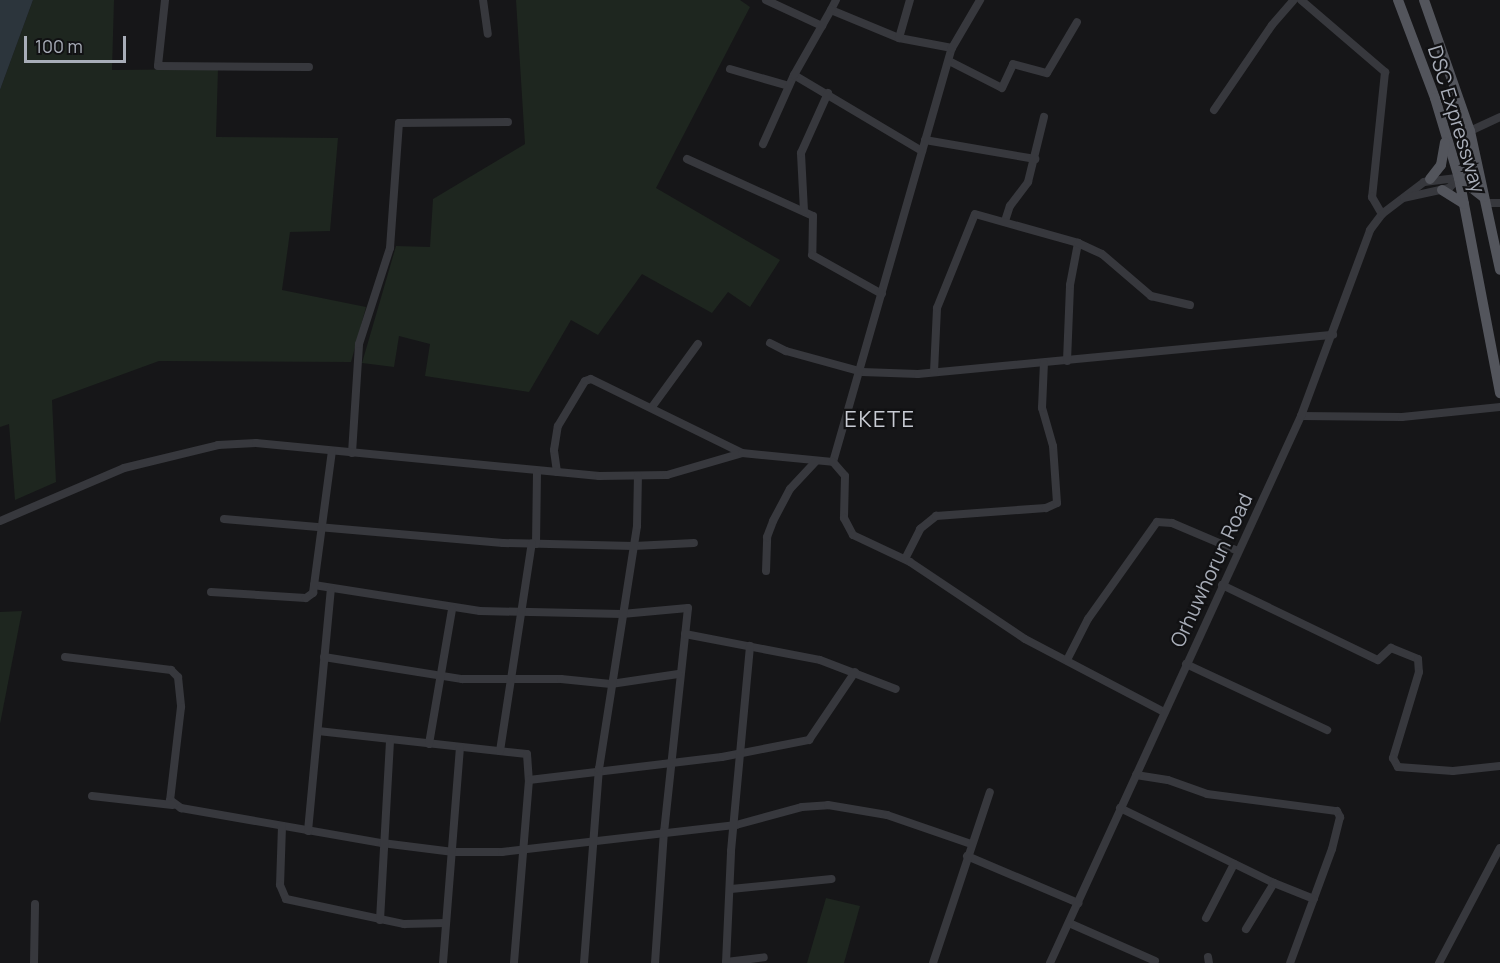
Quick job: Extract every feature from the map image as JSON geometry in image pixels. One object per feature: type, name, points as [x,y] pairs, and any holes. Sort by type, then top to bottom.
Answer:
[{"type":"main road","name":"DSC Expressway","points":[[1398,0],[1459,178],[1499,377],[1500,393]]},
{"type":"main road","name":"DSC Expressway","points":[[1424,0],[1470,131],[1500,270]]},
{"type":"main road","points":[[1430,179],[1441,165],[1446,136]]},
{"type":"main road","points":[[1473,143],[1469,165],[1459,178],[1472,185],[1486,203]]},
{"type":"main road","points":[[1442,190],[1455,195],[1466,206]]},
{"type":"street","points":[[165,0],[158,66],[309,67]]},
{"type":"street","points":[[483,0],[488,34]]},
{"type":"street","points":[[766,0],[822,26]]},
{"type":"street","points":[[763,144],[794,75],[836,0]]},
{"type":"street","points":[[899,38],[910,0]]},
{"type":"street","points":[[833,462],[862,372],[952,48],[980,0]]},
{"type":"street","points":[[1214,110],[1272,25],[1294,0]]},
{"type":"street","points":[[1301,0],[1384,72],[1372,197],[1382,214]]},
{"type":"street","points":[[831,10],[899,38],[952,48]]},
{"type":"street","points":[[949,61],[1002,88],[1013,64],[1047,73],[1077,21]]},
{"type":"street","points":[[730,69],[789,86]]},
{"type":"street","points":[[794,75],[828,93],[922,151]]},
{"type":"street","points":[[804,211],[801,153],[828,93]]},
{"type":"street","points":[[1005,221],[1010,206],[1028,182],[1044,117]]},
{"type":"street","points":[[1470,131],[1500,117]]},
{"type":"street","points":[[352,453],[359,344],[390,248],[399,123],[508,122]]},
{"type":"street","points":[[925,140],[1035,159]]},
{"type":"street","points":[[687,159],[815,218],[812,255],[882,294]]},
{"type":"street","points":[[1430,179],[1459,178]]},
{"type":"street","points":[[1404,198],[1442,190],[1459,178]]},
{"type":"street","name":"Orhuwhorun Road","points":[[1050,963],[1221,585],[1301,416],[1333,335],[1363,242],[1382,214],[1430,179]]},
{"type":"street","points":[[1486,203],[1500,203]]},
{"type":"street","points":[[934,372],[937,308],[973,216],[980,214],[1078,243],[1102,254],[1151,296],[1190,305]]},
{"type":"street","points":[[1067,361],[1070,285],[1078,243]]},
{"type":"street","points":[[770,343],[786,351],[862,372],[934,372],[1333,335]]},
{"type":"street","points":[[652,407],[698,344]]},
{"type":"street","points":[[905,559],[921,529],[936,516],[1046,508],[1057,503],[1053,446],[1042,408],[1044,363]]},
{"type":"street","points":[[556,471],[555,436],[565,411],[585,381],[596,380],[741,453],[833,462],[845,476],[846,526],[853,535],[905,559],[997,623],[1164,712]]},
{"type":"street","points":[[1301,416],[1402,417],[1500,407]]},
{"type":"street","points":[[0,521],[124,468],[218,446],[256,443],[537,472],[638,476],[667,475],[741,453]]},
{"type":"street","points":[[211,592],[306,598],[313,592],[332,451]]},
{"type":"street","points":[[766,572],[767,537],[773,521],[790,489],[816,461]]},
{"type":"street","points":[[500,752],[521,611],[534,543],[537,472]]},
{"type":"street","points":[[584,963],[599,769],[634,546],[638,476]]},
{"type":"street","points":[[224,519],[534,543],[634,546],[694,543]]},
{"type":"street","points":[[1067,660],[1088,619],[1157,522],[1172,523],[1238,551]]},
{"type":"street","points":[[314,585],[452,609],[622,614],[684,606],[689,612],[678,674],[663,831],[655,963]]},
{"type":"street","points":[[1221,585],[1378,660],[1391,648],[1418,659],[1419,672],[1393,758],[1398,766],[1454,771],[1500,766]]},
{"type":"street","points":[[308,831],[331,589]]},
{"type":"street","points":[[429,744],[452,609]]},
{"type":"street","points":[[685,634],[820,660],[896,688]]},
{"type":"street","points":[[750,646],[726,963],[764,957]]},
{"type":"street","points":[[65,657],[171,670],[178,677],[181,706],[172,805]]},
{"type":"street","points":[[324,657],[441,678],[611,684],[678,674]]},
{"type":"street","points":[[1186,664],[1328,730]]},
{"type":"street","points":[[529,780],[599,769],[670,763],[742,753],[812,737],[855,672]]},
{"type":"street","points":[[318,731],[527,754],[529,780],[514,963]]},
{"type":"street","points":[[380,920],[382,843],[390,740]]},
{"type":"street","points":[[443,963],[460,748]]},
{"type":"street","points":[[1136,775],[1168,780],[1207,794],[1337,811],[1340,817],[1332,849],[1290,963]]},
{"type":"street","points":[[933,963],[990,792]]},
{"type":"street","points":[[92,796],[172,805],[308,831],[453,852],[522,850],[663,831],[736,825],[802,807],[850,807],[971,844]]},
{"type":"street","points":[[1120,808],[1167,834],[1274,884],[1314,899]]},
{"type":"street","points":[[282,826],[280,885],[286,899],[380,920],[446,923]]},
{"type":"street","points":[[1439,963],[1500,848]]},
{"type":"street","points":[[967,856],[1078,903]]},
{"type":"street","points":[[1206,918],[1234,864]]},
{"type":"street","points":[[731,889],[832,879]]},
{"type":"street","points":[[1246,929],[1274,884]]},
{"type":"street","points":[[34,963],[35,904]]},
{"type":"street","points":[[1068,923],[1155,961]]},
{"type":"shaded area","points":[[0,0],[33,0],[0,90]]},
{"type":"shaded area","points":[[33,0],[114,0],[112,70],[218,69],[216,137],[338,138],[330,231],[290,232],[282,290],[366,307],[351,362],[159,361],[52,400],[56,482],[15,500],[9,424],[0,427],[0,90]]},
{"type":"shaded area","points":[[516,0],[740,0],[750,7],[656,188],[780,260],[750,307],[728,292],[712,313],[642,274],[598,335],[571,320],[529,392],[425,376],[430,344],[399,336],[394,367],[362,363],[396,246],[430,247],[433,199],[525,144]]},
{"type":"shaded area","points":[[22,611],[0,724],[0,612]]},
{"type":"shaded area","points":[[826,898],[860,906],[844,963],[807,963]]},
{"type":"district","name":"EKETE","points":[[880,420]]}]
